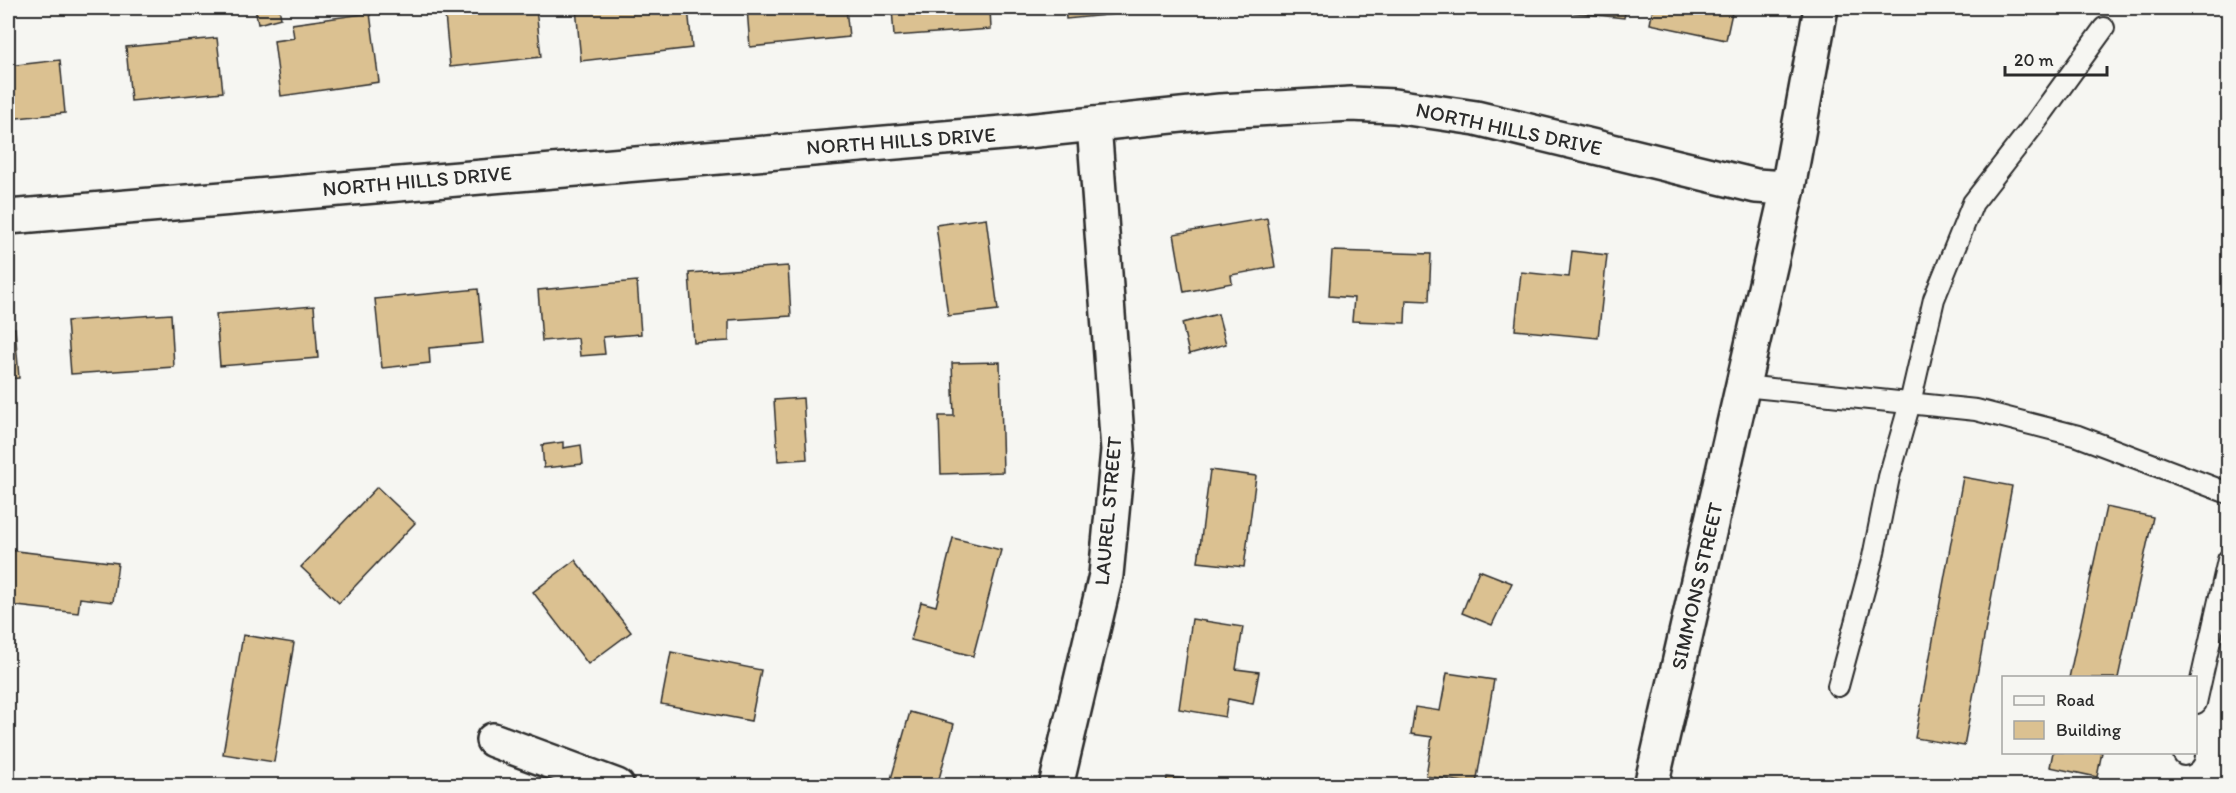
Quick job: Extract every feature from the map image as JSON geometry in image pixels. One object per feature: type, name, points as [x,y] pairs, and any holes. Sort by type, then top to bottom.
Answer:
[{"type":"street","name":"SIMMONS STREET","points":[[1651,786],[1788,188],[1821,8]]},
{"type":"street","name":"NORTH HILLS DRIVE","points":[[8,217],[93,212],[255,195],[1094,124],[1220,111],[1352,104],[1394,105],[1476,118],[1756,186],[1788,188]]},
{"type":"street","name":"LAUREL STREET","points":[[1056,786],[1106,575],[1118,450],[1094,124]]},
{"type":"street","points":[[493,740],[617,786]]},
{"type":"lane","points":[[1838,686],[1873,557],[1889,477],[1910,403],[1934,299],[1973,203],[2033,126],[2104,28]]},
{"type":"lane","points":[[1743,386],[1976,410],[2078,436],[2229,493]]},
{"type":"lane","points":[[2197,699],[2229,560]]},
{"type":"building","points":[[255,8],[279,8],[281,18],[258,24]]},
{"type":"building","points":[[510,8],[536,8],[541,57],[450,67],[445,15]]},
{"type":"building","points":[[576,8],[688,8],[692,48],[581,61]]},
{"type":"building","points":[[747,8],[846,8],[849,37],[750,47]]},
{"type":"building","points":[[892,8],[990,8],[991,29],[894,36]]},
{"type":"building","points":[[1065,8],[1169,8],[1169,9],[1066,19]]},
{"type":"building","points":[[1559,8],[1626,8],[1624,18],[1559,11]]},
{"type":"building","points":[[1653,8],[1733,8],[1726,40],[1650,24]]},
{"type":"building","points":[[370,13],[379,82],[281,96],[274,41],[294,38],[292,24]]},
{"type":"building","points":[[217,38],[223,92],[131,101],[126,47]]},
{"type":"building","points":[[60,60],[65,113],[8,119],[8,66]]},
{"type":"building","points":[[986,218],[998,310],[948,316],[936,225]]},
{"type":"building","points":[[1267,218],[1275,267],[1231,275],[1232,283],[1184,292],[1174,234]]},
{"type":"building","points":[[1332,251],[1431,254],[1429,301],[1406,300],[1405,323],[1352,321],[1354,298],[1329,296]]},
{"type":"building","points":[[1572,251],[1607,255],[1598,338],[1515,330],[1521,272],[1569,277]]},
{"type":"building","points":[[788,266],[791,316],[729,320],[729,341],[694,343],[689,273]]},
{"type":"building","points":[[637,281],[641,334],[603,337],[605,354],[580,356],[578,338],[542,341],[538,290]]},
{"type":"building","points":[[478,289],[483,343],[429,348],[430,363],[382,368],[375,299]]},
{"type":"building","points":[[314,306],[318,358],[220,366],[216,314]]},
{"type":"building","points":[[171,314],[174,367],[71,374],[67,321]]},
{"type":"building","points":[[1218,314],[1226,344],[1189,354],[1182,323]]},
{"type":"building","points":[[8,328],[15,328],[19,378],[8,379]]},
{"type":"building","points":[[1000,362],[1003,472],[941,474],[939,416],[954,416],[952,363]]},
{"type":"building","points":[[803,398],[807,459],[778,461],[774,400]]},
{"type":"building","points":[[563,442],[563,448],[581,445],[583,464],[544,468],[542,445]]},
{"type":"building","points":[[1210,470],[1256,476],[1244,567],[1198,562]]},
{"type":"building","points":[[1963,477],[2012,486],[1964,746],[1915,738]]},
{"type":"building","points":[[377,487],[415,523],[339,603],[301,567]]},
{"type":"building","points":[[2106,507],[2153,517],[2118,676],[2069,676]]},
{"type":"building","points":[[953,538],[1001,550],[973,656],[911,640],[921,602],[936,606]]},
{"type":"building","points":[[8,550],[118,563],[113,602],[80,598],[78,613],[8,605]]},
{"type":"building","points":[[575,560],[631,632],[588,664],[533,592]]},
{"type":"building","points":[[1479,570],[1512,583],[1492,625],[1462,613]]},
{"type":"building","points":[[1192,619],[1243,627],[1236,669],[1259,672],[1253,704],[1228,699],[1225,717],[1179,709]]},
{"type":"building","points":[[243,635],[294,643],[274,762],[223,754]]},
{"type":"building","points":[[671,652],[761,670],[751,721],[661,704]]},
{"type":"building","points":[[1447,673],[1494,680],[1476,784],[1426,776],[1432,737],[1411,734],[1415,707],[1440,711]]},
{"type":"building","points":[[910,712],[954,724],[937,786],[889,786]]},
{"type":"building","points":[[2053,754],[2102,754],[2097,777],[2050,767]]},
{"type":"building","points":[[1167,777],[1234,785],[1234,786],[1166,786]]}]
